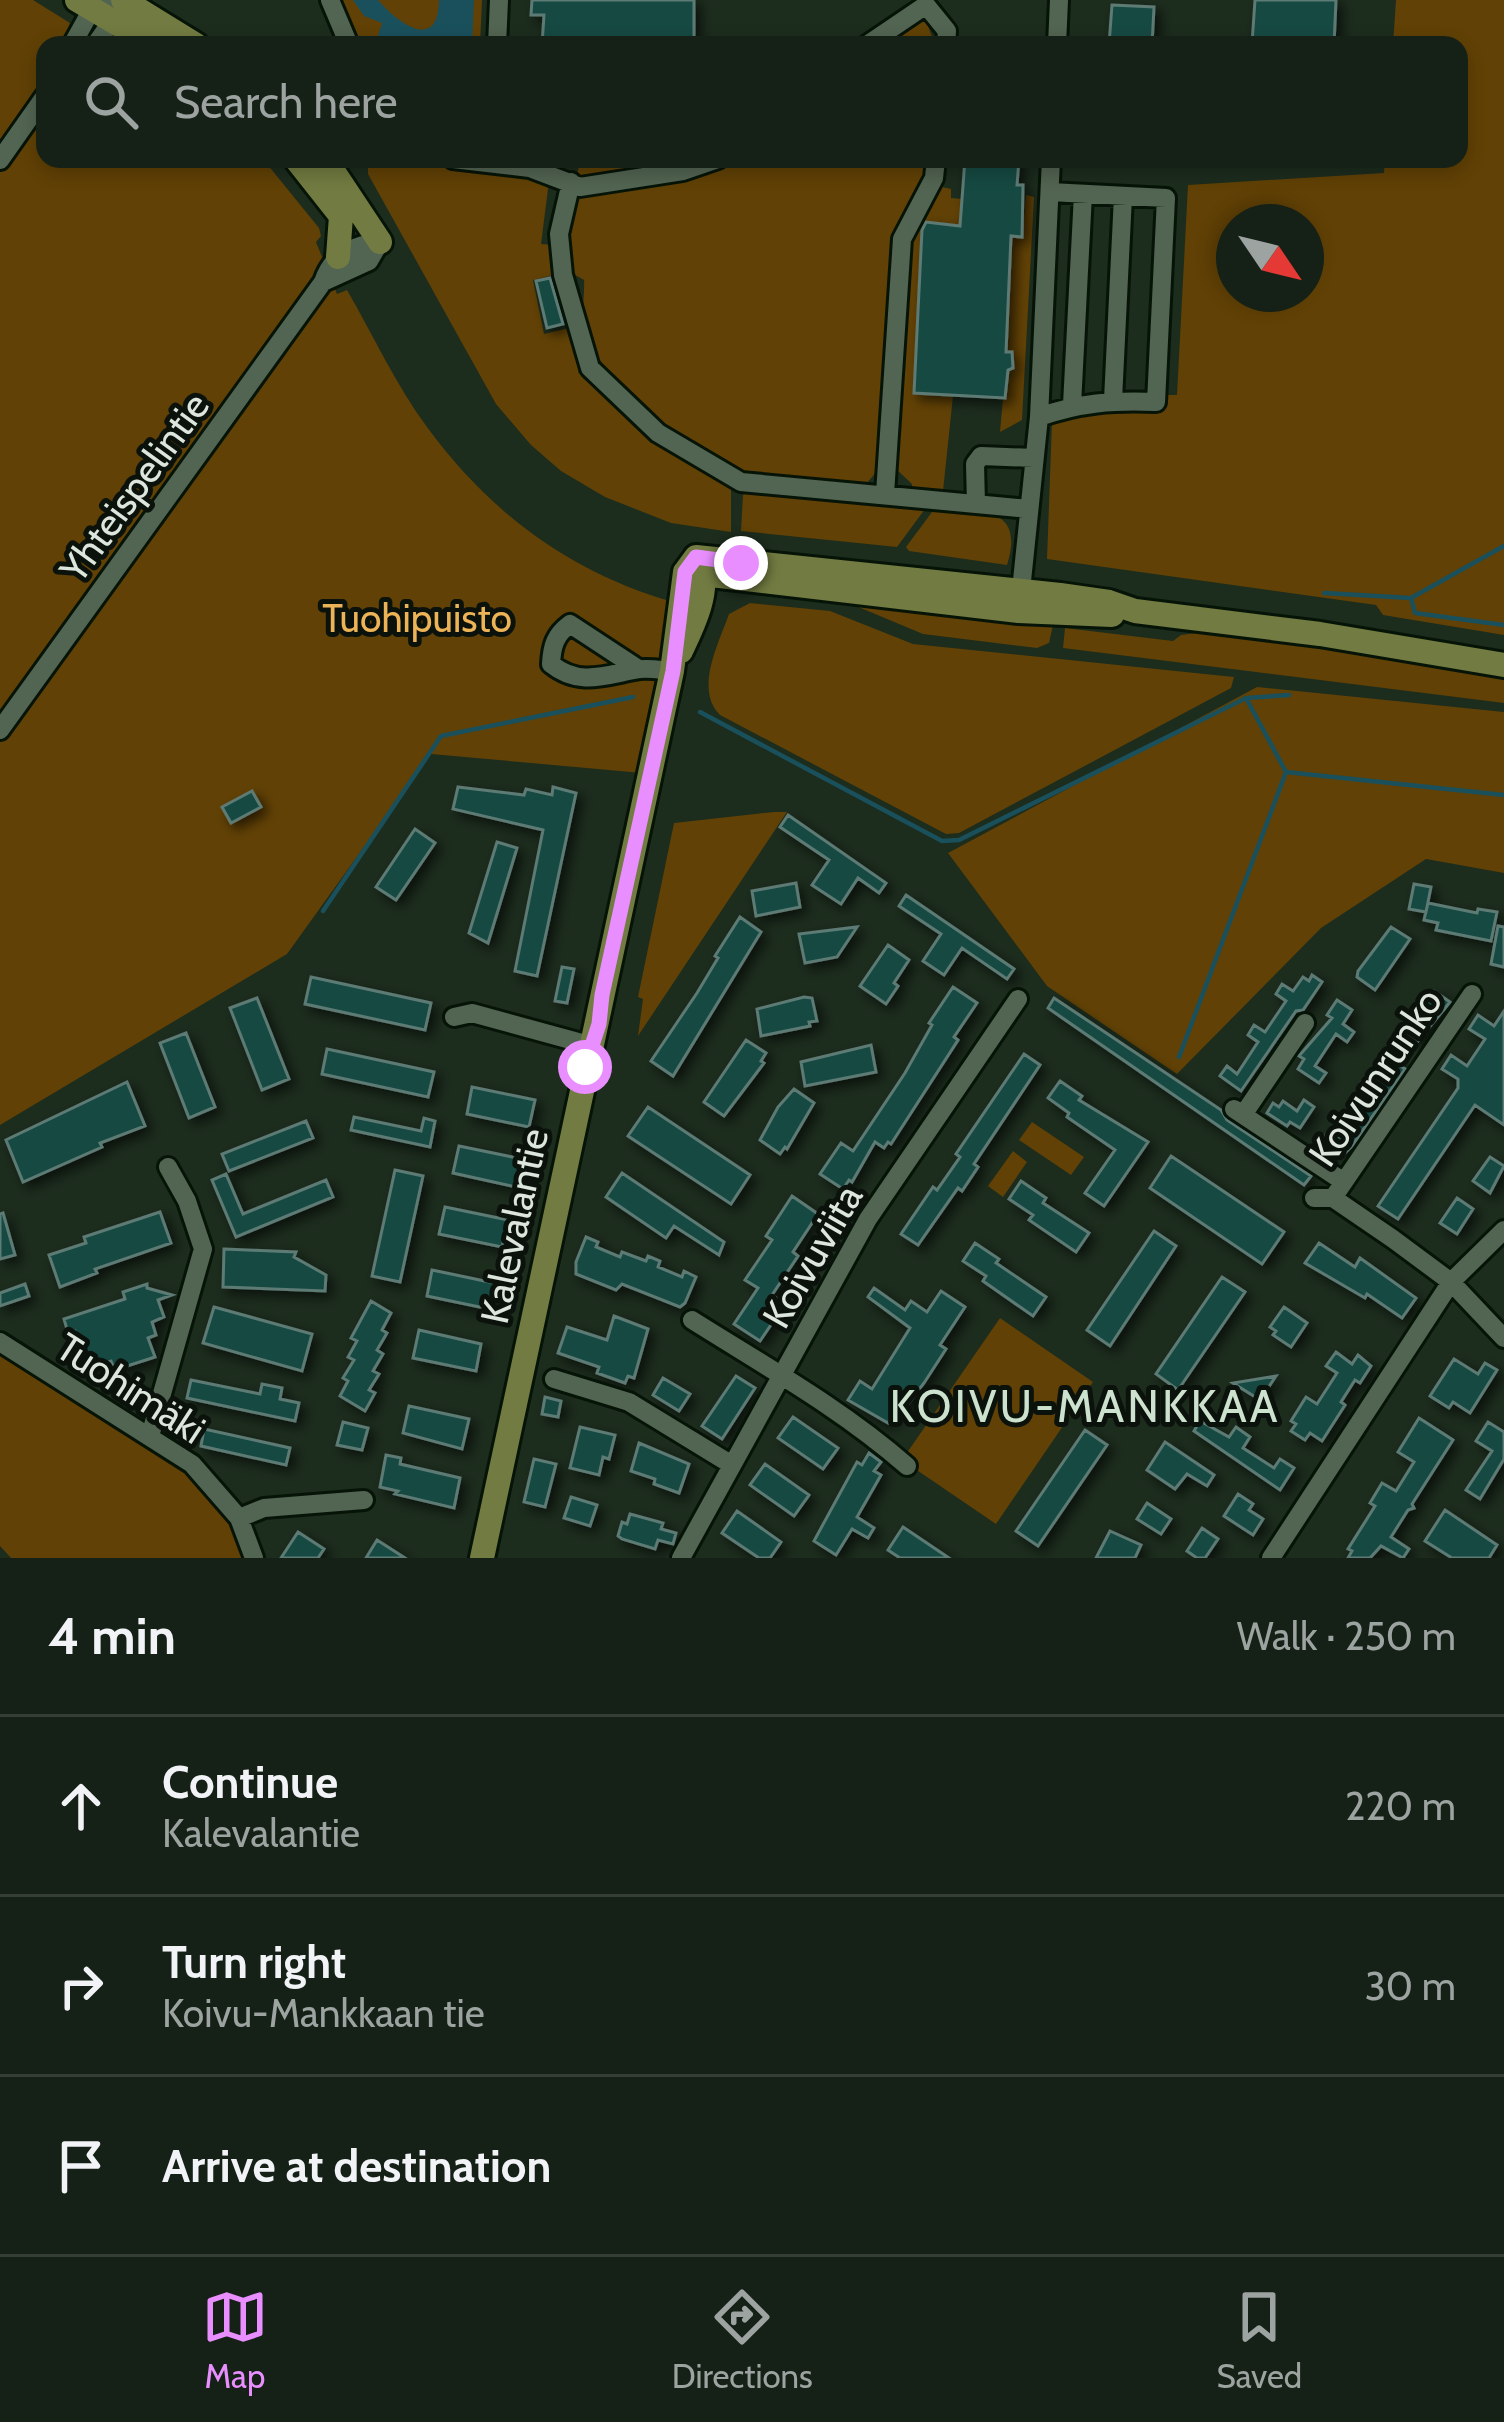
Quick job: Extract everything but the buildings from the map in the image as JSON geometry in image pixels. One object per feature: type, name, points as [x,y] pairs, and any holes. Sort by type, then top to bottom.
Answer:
[{"type":"main road","points":[[104,5],[142,36]]},
{"type":"main road","points":[[104,5],[175,36]]},
{"type":"main road","points":[[303,168],[341,216],[338,257]]},
{"type":"main road","points":[[331,168],[380,242]]},
{"type":"main road","name":"Kalevalantie","points":[[482,1558],[695,568],[1020,600]]},
{"type":"main road","points":[[1020,600],[1109,602],[1135,611],[1321,634],[1504,665]]},
{"type":"main road","name":"Kalevalantie","points":[[464,1558],[508,1421]]},
{"type":"street","points":[[330,0],[345,36]]},
{"type":"street","points":[[497,36],[499,0]]},
{"type":"street","points":[[1057,36],[1059,0]]},
{"type":"street","points":[[79,36],[104,5]]},
{"type":"street","points":[[97,36],[104,5]]},
{"type":"street","points":[[880,36],[926,5],[947,36]]},
{"type":"street","points":[[3,150],[36,108]]},
{"type":"street","points":[[530,168],[580,187],[692,168]]},
{"type":"street","points":[[885,494],[902,239],[935,168]]},
{"type":"street","points":[[1020,600],[1039,417],[1050,168]]},
{"type":"street","points":[[571,182],[559,234],[563,275],[590,368],[658,433],[741,482],[1028,509]]},
{"type":"street","points":[[1039,417],[1072,405],[1156,402],[1166,198],[1049,192]]},
{"type":"street","points":[[1072,405],[1083,194]]},
{"type":"street","points":[[1113,400],[1124,196]]},
{"type":"street","points":[[338,257],[359,244],[380,242]]},
{"type":"street","name":"Yhteispelintie","points":[[322,281],[368,261],[380,242]]},
{"type":"street","name":"Yhteispelintie","points":[[0,730],[322,281],[329,263],[338,257]]},
{"type":"street","points":[[976,504],[975,464],[981,456],[1034,458]]},
{"type":"street","points":[[638,668],[673,671]]},
{"type":"street","name":"Koivunrunko","points":[[1330,1193],[1472,994]]},
{"type":"street","name":"Koivuviita","points":[[681,1558],[868,1219],[1018,999]]},
{"type":"street","points":[[454,1017],[472,1013],[589,1045]]},
{"type":"street","points":[[1305,1023],[1238,1112],[1330,1193],[1450,1282],[1504,1338]]},
{"type":"street","points":[[150,1436],[203,1250],[187,1201],[168,1167]]},
{"type":"street","points":[[1271,1558],[1450,1282],[1504,1230]]},
{"type":"street","points":[[692,1320],[781,1376],[907,1466]]},
{"type":"street","name":"Tuohimäki","points":[[0,1342],[202,1473],[239,1518],[254,1558]]},
{"type":"street","points":[[554,1379],[629,1402],[732,1465]]},
{"type":"street","points":[[239,1518],[264,1508],[364,1500]]},
{"type":"green space","name":"Tuohipuisto","points":[[0,0],[33,0],[70,23],[66,36],[36,36],[36,168],[270,168],[319,228],[321,236],[316,242],[337,294],[347,290],[416,411],[451,458],[506,513],[567,557],[600,575],[673,602],[642,773],[431,754],[287,954],[0,1125]]},
{"type":"green space","points":[[338,0],[482,0],[480,36],[353,36]]},
{"type":"green space","points":[[1396,0],[1504,0],[1504,635],[1383,615],[1376,605],[1047,559],[1052,422],[1114,409],[1164,410],[1166,395],[1177,395],[1188,185],[1384,173],[1384,168],[1468,168],[1468,36],[1394,36]]},
{"type":"green space","points":[[924,15],[932,36],[872,36]]},
{"type":"green space","points":[[368,168],[481,168],[545,176],[548,189],[541,244],[553,245],[559,274],[533,280],[544,334],[569,328],[583,363],[578,372],[585,380],[600,383],[657,436],[662,448],[698,465],[731,489],[731,532],[671,523],[605,497],[561,471],[531,445],[496,404]]},
{"type":"green space","points":[[579,168],[929,168],[898,229],[880,468],[865,485],[747,472],[714,459],[667,430],[624,391],[593,348],[583,321],[584,280],[570,272],[568,208]]},
{"type":"green space","points":[[933,189],[951,189],[951,198],[962,199],[960,226],[923,223],[915,392],[953,396],[943,491],[912,489],[895,468],[908,239]]},
{"type":"green space","points":[[1026,195],[1034,197],[1022,420],[1000,432],[1004,387],[1008,386],[1008,370],[1013,368],[1012,353],[1006,352],[1011,236],[1022,237]]},
{"type":"green space","points":[[750,489],[925,509],[897,547],[741,531],[743,495]]},
{"type":"green space","points":[[935,508],[982,512],[1004,521],[1011,545],[1007,565],[909,551],[906,547]]},
{"type":"green space","points":[[844,601],[1053,625],[1049,643],[1037,648],[923,634]]},
{"type":"green space","points":[[750,603],[830,611],[913,644],[1234,677],[1231,688],[959,833],[946,834],[720,715],[709,692],[711,666],[729,614]]},
{"type":"green space","points":[[1065,628],[1173,641],[1181,635],[1212,631],[1504,676],[1504,703],[1063,648]]},
{"type":"green space","points":[[1257,687],[1504,712],[1504,873],[1426,859],[1321,928],[1177,1074],[1047,986],[948,853]]},
{"type":"green space","points":[[787,812],[638,1036],[643,999],[638,997],[674,823]]},
{"type":"green space","points":[[1032,1122],[1084,1157],[1071,1175],[1019,1140]]},
{"type":"green space","points":[[1013,1151],[1027,1162],[1003,1197],[988,1186]]},
{"type":"green space","points":[[1000,1318],[1093,1382],[996,1524],[902,1460]]},
{"type":"green space","points":[[0,1352],[187,1470],[222,1506],[245,1558],[11,1558],[0,1546]]},
{"type":"water","points":[[353,0],[378,0],[405,24],[424,30],[437,16],[439,0],[474,0],[472,36],[378,36],[382,23],[364,16]]},
{"type":"waterway","points":[[1324,593],[1411,598],[1504,546]]},
{"type":"waterway","points":[[1411,598],[1415,613],[1504,625]]},
{"type":"waterway","points":[[700,712],[942,841],[959,840],[1246,698],[1289,695]]},
{"type":"waterway","points":[[323,911],[441,736],[633,697]]},
{"type":"waterway","points":[[1179,1057],[1286,772],[1246,698]]},
{"type":"waterway","points":[[1286,772],[1504,795]]},
{"type":"district","name":"KOIVU-MANKKAA","points":[[1085,1406]]},
{"type":"route","points":[[585,1067],[599,1024],[673,671],[685,572],[696,557],[741,563]]}]
